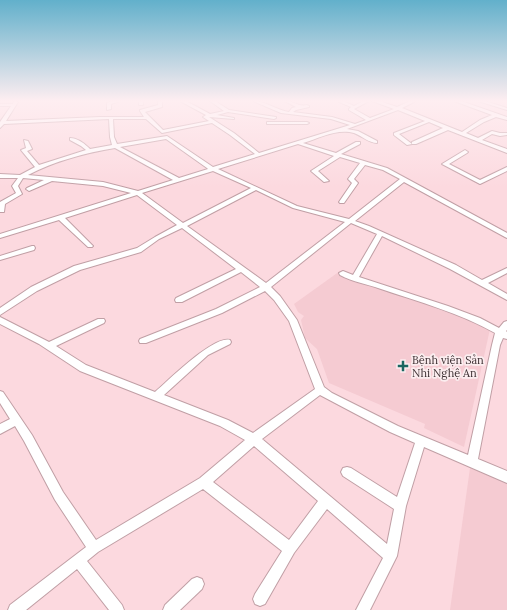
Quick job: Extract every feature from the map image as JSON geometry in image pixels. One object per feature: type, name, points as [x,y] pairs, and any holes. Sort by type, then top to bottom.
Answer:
[{"type":"street","points":[[112,129],[115,146],[178,180]]},
{"type":"street","points":[[159,129],[162,132],[175,129]]},
{"type":"street","points":[[224,129],[258,154]]},
{"type":"street","points":[[408,129],[396,134],[411,143],[443,129]]},
{"type":"street","points":[[451,129],[507,151]]},
{"type":"street","points":[[462,134],[469,129]]},
{"type":"street","points":[[0,236],[258,154],[342,130],[356,132],[375,142]]},
{"type":"street","points":[[478,140],[492,132],[500,135],[507,134]]},
{"type":"street","points":[[2,211],[2,203],[19,194],[15,186],[22,176],[38,167],[89,151],[167,137],[209,167],[214,168],[303,211],[349,221],[380,234],[454,267],[507,297]]},
{"type":"street","points":[[72,138],[89,151]]},
{"type":"street","points":[[26,141],[29,149],[24,150],[38,167]]},
{"type":"street","points":[[299,143],[384,170],[404,179],[507,236]]},
{"type":"street","points":[[326,181],[314,171],[358,143]]},
{"type":"street","points":[[466,152],[445,164],[480,182],[507,169]]},
{"type":"street","points":[[342,202],[355,183],[351,179],[363,163]]},
{"type":"street","points":[[0,176],[22,176],[103,184],[138,193],[266,287],[277,298],[293,320],[320,390],[394,429],[507,477]]},
{"type":"street","points":[[29,190],[52,179]]},
{"type":"street","points":[[143,342],[219,311],[266,287],[404,179]]},
{"type":"street","points":[[0,312],[34,289],[78,268],[133,252],[182,225],[256,188]]},
{"type":"street","points":[[60,217],[90,246]]},
{"type":"street","points":[[354,279],[380,234]]},
{"type":"street","points":[[0,258],[32,248]]},
{"type":"street","points":[[179,300],[241,269]]},
{"type":"street","points":[[483,283],[507,270]]},
{"type":"street","points":[[343,273],[354,279],[442,306],[472,317],[504,334]]},
{"type":"street","points":[[0,320],[48,346],[83,368],[224,423],[254,439],[391,556]]},
{"type":"street","points":[[48,346],[101,321]]},
{"type":"street","points":[[472,462],[496,345],[504,334],[507,324]]},
{"type":"street","points":[[156,397],[205,352],[227,342]]},
{"type":"street","points":[[15,610],[94,548],[204,482],[254,439],[320,390]]},
{"type":"street","points":[[0,395],[28,438],[59,496],[94,548]]},
{"type":"street","points":[[0,429],[17,420]]},
{"type":"street","points":[[363,610],[391,556],[400,506],[421,440]]},
{"type":"street","points":[[347,472],[400,506]]},
{"type":"street","points":[[204,482],[290,549]]},
{"type":"street","points":[[260,599],[290,549],[325,501]]},
{"type":"street","points":[[79,561],[117,610]]},
{"type":"street","points":[[170,610],[197,584]]},
{"type":"shaded area","name":"Bệnh viện Sản Nhi Nghệ An","points":[[340,271],[459,310],[479,318],[490,329],[464,447],[424,428],[425,424],[329,383],[317,349],[305,338],[301,320],[304,316],[298,312],[294,304]]},
{"type":"shaded area","points":[[470,468],[507,483],[507,610],[450,610]]},
{"type":"place","name":"Bệnh viện Sản Nhi Nghệ An","points":[[403,366]]}]
